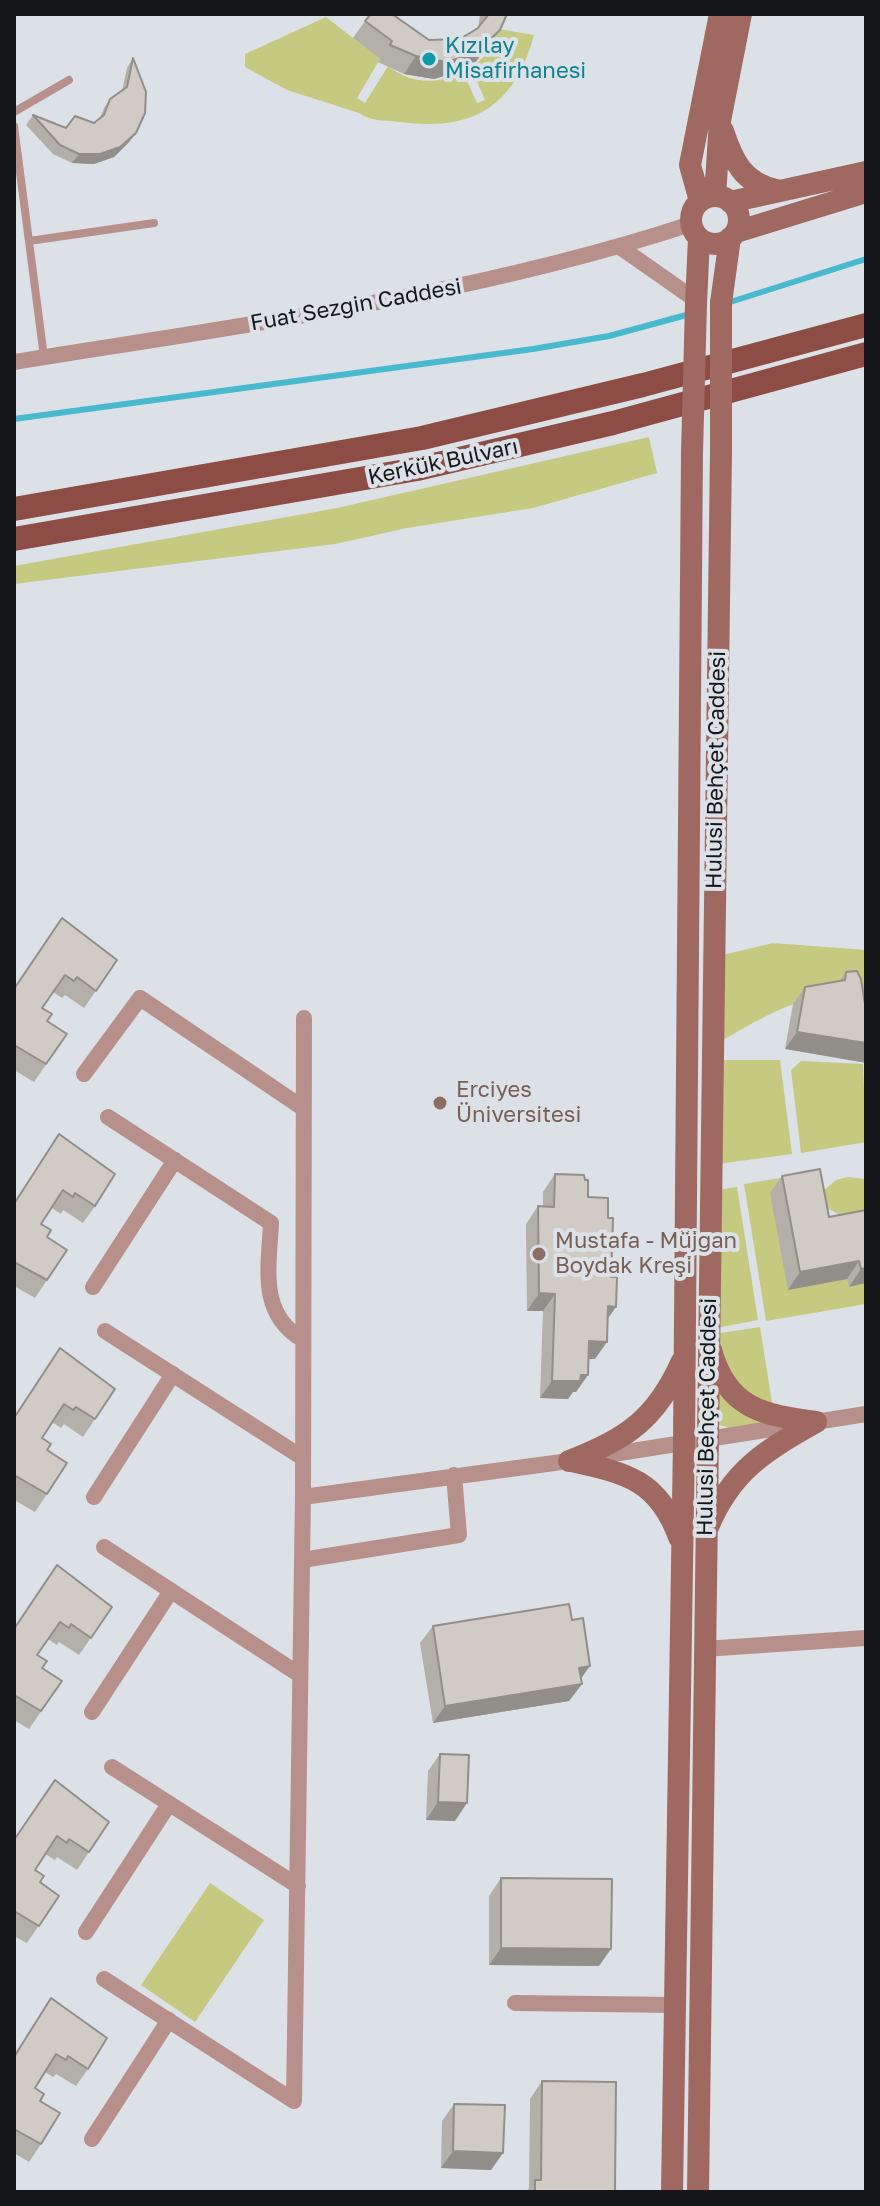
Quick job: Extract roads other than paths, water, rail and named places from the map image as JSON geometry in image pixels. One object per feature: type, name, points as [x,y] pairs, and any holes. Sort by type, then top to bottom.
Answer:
[{"type":"main road","name":"Kerkük Bulvarı","points":[[14,509],[422,438],[643,385],[866,325]]},
{"type":"main road","name":"Kerkük Bulvarı","points":[[14,539],[431,466],[613,423],[866,354]]},
{"type":"street","points":[[720,14],[690,165],[739,216],[733,235]]},
{"type":"street","points":[[722,199],[720,121],[741,14]]},
{"type":"street","points":[[720,121],[731,154],[742,173],[758,186],[777,191]]},
{"type":"street","points":[[866,172],[722,199],[691,216],[695,231],[715,244],[733,235],[866,192]]},
{"type":"street","name":"Hulusi Behçet Caddesi","points":[[672,2192],[684,1442],[692,453],[697,302],[695,231]]},
{"type":"street","name":"Fuat Sezgin Caddesi","points":[[14,362],[445,291],[695,231]]},
{"type":"street","name":"Hulusi Behçet Caddesi","points":[[698,2192],[721,303],[733,235]]},
{"type":"street","points":[[620,247],[697,302]]},
{"type":"street","points":[[84,1074],[140,998],[303,1108]]},
{"type":"street","points":[[104,1979],[294,2101],[303,1497],[304,1018]]},
{"type":"street","points":[[108,1117],[271,1223],[270,1301],[284,1327],[303,1340]]},
{"type":"street","points":[[93,1287],[175,1160]]},
{"type":"street","points":[[105,1331],[303,1458]]},
{"type":"street","points":[[708,1340],[719,1371],[745,1403],[767,1415],[816,1422]]},
{"type":"street","points":[[569,1461],[619,1440],[639,1426],[661,1399],[684,1357]]},
{"type":"street","points":[[94,1497],[173,1374]]},
{"type":"street","points":[[303,1497],[569,1461],[866,1414]]},
{"type":"street","points":[[706,1531],[720,1502],[751,1462],[816,1422]]},
{"type":"street","points":[[569,1461],[623,1472],[644,1485],[663,1505],[681,1542]]},
{"type":"street","points":[[302,1560],[459,1535],[454,1475]]},
{"type":"street","points":[[104,1547],[300,1675]]},
{"type":"street","points":[[92,1712],[171,1591]]},
{"type":"street","points":[[704,1649],[866,1638]]},
{"type":"street","points":[[112,1767],[298,1886]]},
{"type":"street","points":[[86,1932],[169,1804]]},
{"type":"street","points":[[515,2003],[675,2005]]},
{"type":"street","points":[[92,2139],[169,2020]]},
{"type":"lane","points":[[14,112],[69,80]]},
{"type":"lane","points":[[14,126],[44,357]]},
{"type":"lane","points":[[29,241],[154,223]]},
{"type":"waterway","points":[[727,303],[866,259]]},
{"type":"waterway","points":[[14,419],[533,349],[609,336],[690,314]]},
{"type":"place","name":"Kızılay Misafirhanesi","points":[[429,59]]},
{"type":"place","name":"Erciyes Üniversitesi","points":[[440,1103]]},
{"type":"place","name":"Mustafa - Müjgan Boydak Kreşi","points":[[539,1254]]}]
